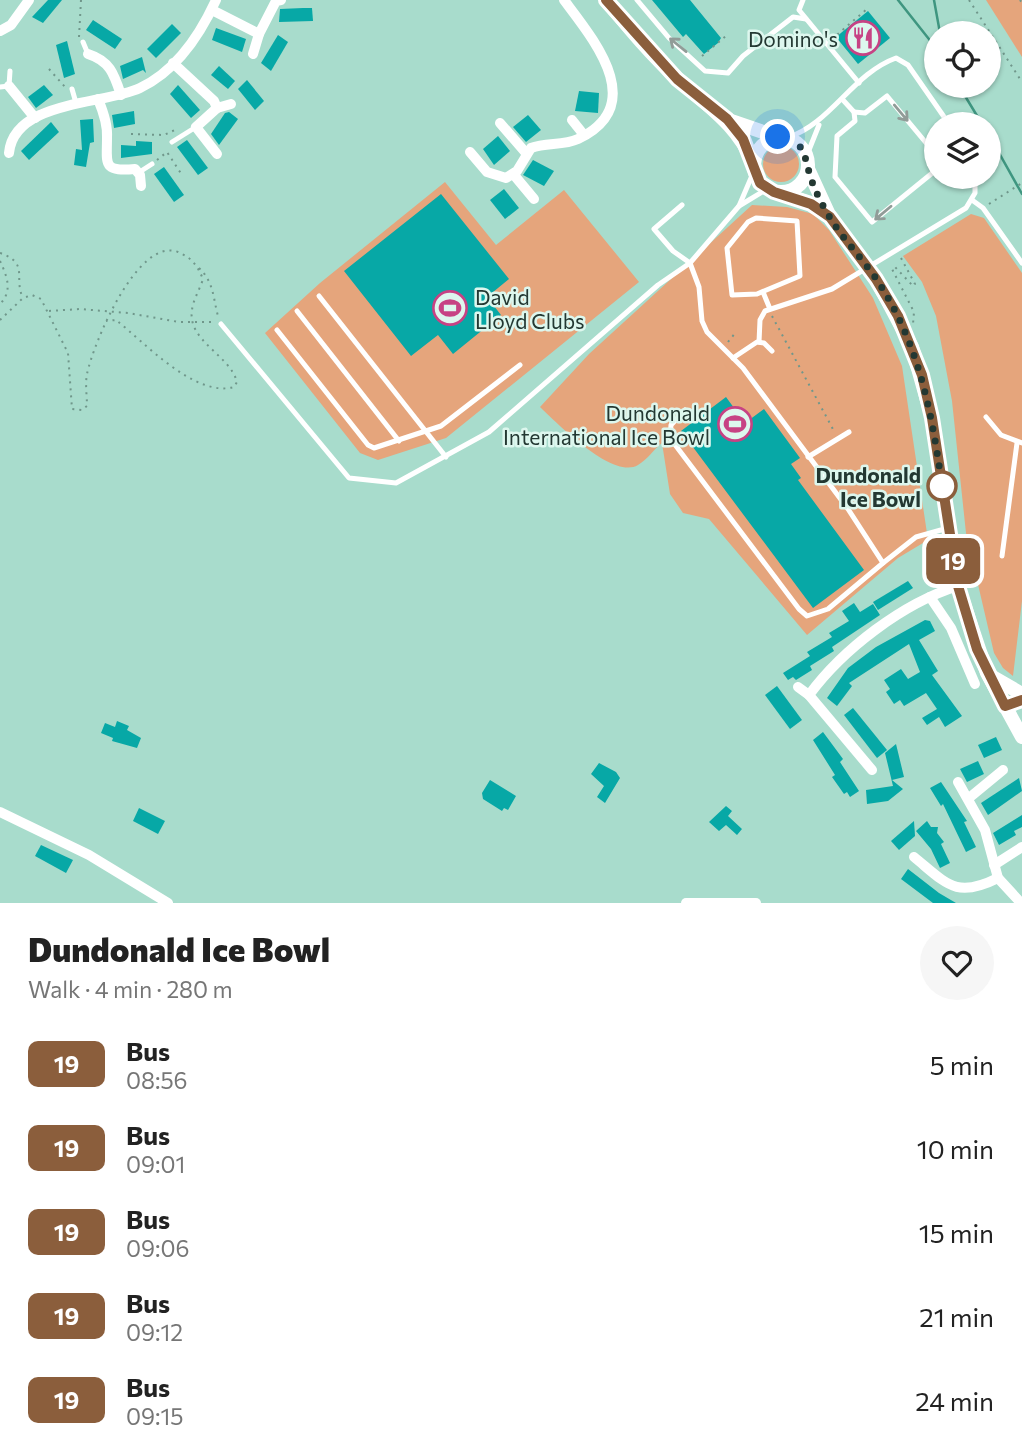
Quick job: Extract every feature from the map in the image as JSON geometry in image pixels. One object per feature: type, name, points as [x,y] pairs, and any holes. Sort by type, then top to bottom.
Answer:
[{"type":"street","points":[[0,31],[11,25],[29,0]]},
{"type":"street","points":[[253,54],[259,34],[276,1],[281,0]]},
{"type":"street","points":[[514,175],[526,153],[538,145],[569,141],[584,135],[605,118],[613,83],[594,41],[564,0]]},
{"type":"street","points":[[606,0],[677,79],[727,119],[743,139],[754,167],[774,191],[811,204],[830,217]]},
{"type":"street","points":[[9,153],[15,136],[34,118],[55,107],[121,95],[142,87],[173,63],[196,38],[214,5],[259,34]]},
{"type":"street","points":[[88,54],[100,58],[111,68],[121,95]]},
{"type":"street","points":[[173,63],[214,100],[217,108]]},
{"type":"street","points":[[5,87],[34,118]]},
{"type":"street","points":[[98,99],[105,117],[105,157],[109,166],[118,170],[135,169],[141,186]]},
{"type":"street","points":[[217,153],[196,127],[217,108],[232,104]]},
{"type":"street","points":[[727,119],[752,131],[800,145],[830,217],[876,279],[898,316],[922,375],[958,586],[987,673],[1021,729]]},
{"type":"street","points":[[572,120],[584,135]]},
{"type":"street","points":[[500,123],[526,153]]},
{"type":"street","points":[[754,167],[760,147],[783,138]]},
{"type":"street","points":[[470,152],[486,172],[498,178],[514,175]]},
{"type":"street","points":[[774,191],[800,185],[807,162]]},
{"type":"street","points":[[514,175],[534,199]]},
{"type":"street","points":[[809,695],[844,654],[930,597],[958,586]]},
{"type":"street","points":[[930,597],[951,628],[975,684]]},
{"type":"street","points":[[987,673],[1022,694]]},
{"type":"street","points":[[798,687],[809,695],[873,770]]},
{"type":"street","points":[[1005,706],[1022,700]]},
{"type":"street","points":[[969,798],[1003,771]]},
{"type":"street","points":[[958,782],[985,830],[998,878],[1021,903]]},
{"type":"street","points":[[0,812],[89,855],[167,903]]},
{"type":"street","points":[[994,865],[1022,847]]},
{"type":"street","points":[[914,857],[951,887],[965,890],[998,878]]},
{"type":"street","points":[[686,903],[756,903]]},
{"type":"lane","points":[[637,0],[669,38],[708,72],[728,73],[743,56],[793,17],[806,19]]},
{"type":"lane","points":[[803,0],[799,10],[859,83]]},
{"type":"lane","points":[[83,43],[88,54]]},
{"type":"lane","points":[[783,138],[804,132],[820,122],[874,70],[896,58],[908,65],[941,112]]},
{"type":"lane","points":[[5,87],[10,71]]},
{"type":"lane","points":[[72,90],[76,104]]},
{"type":"lane","points":[[924,140],[887,96],[837,136],[835,177],[872,222],[924,180]]},
{"type":"lane","points":[[843,100],[854,111],[865,113]]},
{"type":"lane","points":[[854,111],[855,121]]},
{"type":"lane","points":[[807,162],[820,122]]},
{"type":"lane","points":[[172,142],[196,127]]},
{"type":"lane","points":[[138,173],[152,164]]},
{"type":"lane","points":[[221,324],[349,478],[396,483],[489,432],[658,285],[690,263],[739,206],[754,167]]},
{"type":"lane","points":[[759,342],[760,320],[770,309],[832,289],[897,251],[966,208],[972,200],[973,189]]},
{"type":"lane","points":[[739,206],[774,191]]},
{"type":"lane","points":[[972,200],[983,208],[1022,263]]},
{"type":"lane","points":[[682,205],[654,229],[673,251],[690,263],[699,287],[702,321],[808,457],[883,563]]},
{"type":"lane","points":[[757,218],[794,219],[797,221],[800,276],[763,292],[732,295],[727,248],[748,222],[757,218]]},
{"type":"lane","points":[[763,292],[770,309]]},
{"type":"lane","points":[[319,296],[446,457]]},
{"type":"lane","points":[[297,311],[399,441]]},
{"type":"lane","points":[[277,330],[368,445],[379,449],[441,426],[520,365]]},
{"type":"lane","points":[[733,358],[751,343],[759,342],[772,351]]},
{"type":"lane","points":[[685,410],[671,425],[670,438],[807,616],[828,610],[916,537],[948,528]]},
{"type":"lane","points":[[986,416],[1001,435],[1019,443],[1002,556]]},
{"type":"lane","points":[[808,457],[849,432]]},
{"type":"path","points":[[81,0],[79,36],[83,43]]},
{"type":"path","points":[[969,0],[1022,82]]},
{"type":"path","points":[[834,38],[867,9]]},
{"type":"path","points":[[837,24],[841,31]]},
{"type":"path","points":[[702,56],[726,36]]},
{"type":"path","points":[[49,69],[66,89],[72,90]]},
{"type":"path","points":[[131,134],[163,135],[175,129],[184,133]]},
{"type":"path","points":[[152,164],[167,152],[182,175]]},
{"type":"path","points":[[992,200],[1022,183]]},
{"type":"path","points":[[0,320],[23,298],[32,295],[41,299],[47,311],[68,353],[69,395],[72,408],[77,412],[87,407],[86,375],[106,321],[111,312],[124,289],[146,260],[158,252],[173,250],[189,257],[207,275],[221,324],[179,322],[111,312],[47,311]]},
{"type":"path","points":[[895,267],[913,286],[915,284],[897,251]]},
{"type":"path","points":[[0,253],[11,256],[20,269],[19,292],[23,298]]},
{"type":"path","points":[[902,260],[892,269],[914,312],[914,324]]},
{"type":"path","points":[[0,261],[8,286],[5,299],[0,304]]},
{"type":"path","points":[[106,321],[116,320],[160,360],[185,375],[223,390],[233,387],[237,382],[234,370],[211,350],[192,321],[192,308],[203,279],[198,267]]},
{"type":"path","points":[[779,306],[780,311],[771,313],[837,438]]},
{"type":"path","points":[[723,348],[736,332]]},
{"type":"shaded area","points":[[986,0],[1022,0],[1022,57],[1001,21]]},
{"type":"shaded area","points":[[781,146],[794,151],[799,164],[794,177],[781,182],[768,177],[763,164],[768,151]]},
{"type":"shaded area","name":"David Lloyd Clubs","points":[[445,182],[496,245],[564,190],[639,282],[446,438],[378,460],[360,453],[265,333],[320,283]]},
{"type":"shaded area","name":"Dundonald International Ice Bowl","points":[[752,205],[787,207],[813,214],[829,230],[873,298],[902,366],[928,540],[898,558],[807,635],[709,519],[683,513],[670,494],[662,443],[638,465],[627,468],[615,465],[586,448],[540,407],[589,354]]},
{"type":"shaded area","points":[[971,214],[984,218],[1022,273],[1022,601],[1013,676],[1003,668],[994,653],[966,533],[952,401],[936,316],[922,282],[903,256]]},
{"type":"building","points":[[48,0],[62,0],[43,23],[32,17]]},
{"type":"building","points":[[652,0],[690,0],[721,38],[718,43],[704,54],[686,34],[683,37]]},
{"type":"building","points":[[312,8],[313,21],[279,22],[280,9]]},
{"type":"building","name":"Domino's","points":[[868,11],[890,38],[858,64],[836,37]]},
{"type":"building","points":[[93,20],[122,39],[115,49],[86,30]]},
{"type":"building","points":[[172,24],[181,33],[156,58],[147,49]]},
{"type":"building","points":[[216,28],[246,39],[242,52],[212,40]]},
{"type":"building","points":[[278,35],[288,42],[271,71],[261,63]]},
{"type":"building","points":[[67,41],[75,74],[64,78],[56,45]]},
{"type":"building","points":[[142,57],[146,73],[143,70],[123,79],[120,66]]},
{"type":"building","points":[[219,66],[235,81],[228,89],[211,75]]},
{"type":"building","points":[[247,80],[264,101],[255,110],[238,89]]},
{"type":"building","points":[[44,85],[53,95],[36,108],[28,97]]},
{"type":"building","points":[[178,85],[200,110],[191,118],[170,94]]},
{"type":"building","points":[[579,91],[599,93],[598,113],[575,111]]},
{"type":"building","points":[[134,111],[135,124],[114,128],[112,115]]},
{"type":"building","points":[[229,112],[238,119],[219,145],[211,134],[225,113]]},
{"type":"building","points":[[528,115],[541,130],[526,142],[513,127]]},
{"type":"building","points":[[93,119],[94,142],[90,143],[86,167],[74,165],[76,149],[82,150],[80,120]]},
{"type":"building","points":[[51,122],[59,132],[29,160],[21,151]]},
{"type":"building","points":[[498,136],[510,151],[494,165],[483,149]]},
{"type":"building","points":[[187,140],[208,168],[198,175],[177,147]]},
{"type":"building","points":[[136,141],[152,142],[152,154],[121,158],[121,145],[136,146]]},
{"type":"building","points":[[533,160],[554,171],[544,186],[523,175]]},
{"type":"building","points":[[164,167],[184,195],[174,202],[154,174]]},
{"type":"building","points":[[504,189],[519,208],[505,219],[490,200]]},
{"type":"building","points":[[441,194],[509,279],[487,297],[501,315],[453,354],[438,335],[411,356],[344,271]]},
{"type":"building","points":[[726,397],[745,423],[764,409],[800,458],[791,464],[801,478],[798,480],[864,570],[813,608],[681,431]]},
{"type":"building","points":[[908,581],[913,588],[878,610],[873,602]]},
{"type":"building","points":[[854,603],[860,612],[873,604],[880,615],[832,647],[834,651],[810,666],[812,670],[796,680],[793,677],[788,680],[783,673],[810,656],[807,652],[832,637],[829,633],[849,621],[842,611]]},
{"type":"building","points":[[925,620],[930,621],[935,631],[919,640],[938,671],[932,675],[962,716],[945,727],[939,717],[927,725],[922,718],[937,709],[926,693],[904,706],[900,700],[894,704],[886,692],[890,689],[884,680],[901,669],[908,679],[920,672],[909,644],[849,683],[852,686],[837,706],[827,698],[848,668],[876,647]]},
{"type":"building","points":[[777,686],[802,720],[790,729],[765,695]]},
{"type":"building","points":[[853,708],[887,750],[877,758],[844,715]]},
{"type":"building","points":[[117,721],[129,726],[127,730],[141,738],[137,748],[112,741],[113,738],[101,733],[105,723],[115,727]]},
{"type":"building","points":[[823,732],[843,759],[840,762],[859,791],[850,797],[847,792],[844,794],[832,777],[835,775],[813,740]]},
{"type":"building","points":[[996,737],[1002,750],[984,758],[978,745]]},
{"type":"building","points":[[896,744],[904,777],[892,780],[903,789],[888,801],[867,804],[866,790],[893,786],[885,753]]},
{"type":"building","points":[[978,761],[984,774],[967,782],[960,769]]},
{"type":"building","points":[[599,763],[616,772],[620,778],[605,803],[597,797],[604,786],[591,774]]},
{"type":"building","points":[[1019,778],[1022,791],[988,815],[981,803]]},
{"type":"building","points":[[490,780],[516,796],[508,810],[504,808],[502,811],[483,799],[482,793]]},
{"type":"building","points":[[941,782],[967,821],[964,822],[976,847],[966,852],[943,804],[941,806],[930,788]]},
{"type":"building","points":[[726,806],[732,811],[728,816],[742,829],[737,835],[726,825],[719,831],[709,822]]},
{"type":"building","points":[[139,808],[165,821],[158,834],[133,821]]},
{"type":"building","points":[[1022,815],[1022,827],[1014,831],[1016,835],[999,845],[993,833]]},
{"type":"building","points":[[914,821],[915,836],[899,850],[891,841]]},
{"type":"building","points":[[927,821],[931,827],[938,827],[937,833],[944,842],[941,844],[950,863],[940,868],[931,849],[916,831]]},
{"type":"building","points":[[41,845],[73,860],[66,873],[35,856]]},
{"type":"building","points":[[908,869],[956,903],[933,903],[901,879]]},
{"type":"waterway","points":[[898,0],[924,33]]},
{"type":"waterway","points":[[934,0],[938,21]]},
{"type":"waterway","points":[[966,98],[975,112]]},
{"type":"waterway","points":[[1001,156],[1022,194]]},
{"type":"bus line","name":"19","points":[[606,0],[677,79],[727,119],[743,139],[760,183],[774,192],[811,204],[830,217],[877,281],[898,316],[922,375],[932,418],[958,586],[977,649],[1005,706],[1022,700]]},
{"type":"place","name":"Domino's","points":[[863,38]]},
{"type":"place","name":"David Lloyd Clubs","points":[[450,308]]},
{"type":"place","name":"Dundonald International Ice Bowl","points":[[735,424]]},
{"type":"place","name":"Dundonald Ice Bowl","points":[[942,486]]},
{"type":"route","points":[[778,137],[794,141],[804,150],[817,194],[830,217],[876,279],[898,316],[922,375],[932,418],[942,486]]}]
